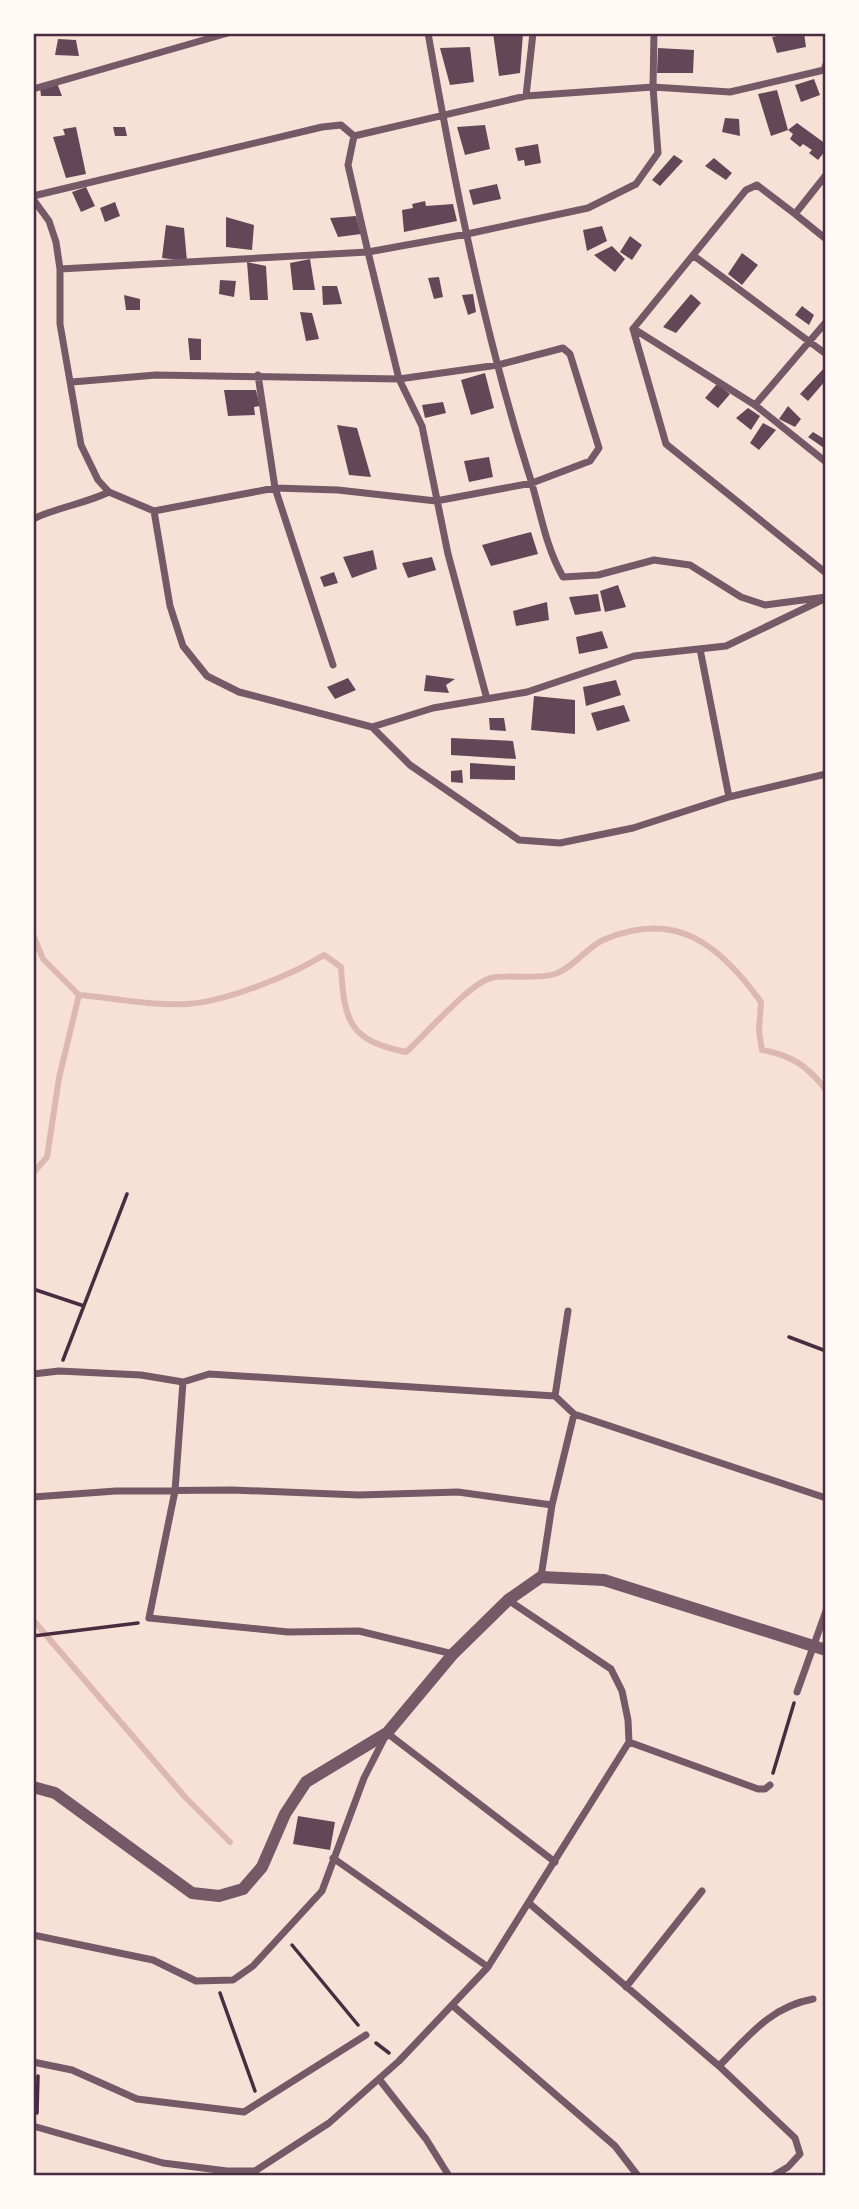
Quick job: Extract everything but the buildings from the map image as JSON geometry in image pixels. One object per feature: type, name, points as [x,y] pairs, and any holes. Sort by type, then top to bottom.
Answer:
[{"type":"street","points":[[33,89],[228,33]]},
{"type":"street","points":[[428,33],[467,234],[498,365],[549,554],[563,577],[598,575],[654,561],[690,565],[741,597],[765,605],[826,598]]},
{"type":"street","points":[[526,96],[533,33]]},
{"type":"street","points":[[60,270],[368,252],[588,208],[636,184],[658,153],[653,87],[654,33]]},
{"type":"street","points":[[354,136],[526,96],[653,87],[730,92],[824,70],[826,64]]},
{"type":"street","points":[[72,382],[156,375],[399,379],[498,365],[552,348],[563,348],[570,354],[599,448],[590,461],[532,483],[436,501],[338,490],[275,488],[154,511],[109,492],[97,480],[81,445],[60,324],[60,270],[50,221],[33,197],[322,127],[341,125],[354,136]]},
{"type":"street","points":[[354,136],[348,165],[368,252],[399,379],[422,426],[436,501],[487,699]]},
{"type":"street","points":[[795,214],[826,175]]},
{"type":"street","points":[[633,329],[752,186],[758,185],[826,239]]},
{"type":"street","points":[[694,256],[826,354]]},
{"type":"street","points":[[755,405],[826,322]]},
{"type":"street","points":[[633,329],[755,405],[826,462]]},
{"type":"street","points":[[633,329],[666,444],[826,573]]},
{"type":"street","points":[[258,375],[275,488],[333,665]]},
{"type":"street","points":[[33,519],[49,510],[85,503],[109,492]]},
{"type":"street","points":[[154,511],[174,616],[183,646],[207,676],[239,692],[372,727],[410,765],[519,840],[560,843],[633,828],[729,797],[826,774]]},
{"type":"street","points":[[372,727],[433,708],[527,692],[634,656],[726,646],[826,598]]},
{"type":"street","points":[[700,649],[729,797]]},
{"type":"street","points":[[555,1396],[568,1311]]},
{"type":"street","points":[[33,1374],[59,1371],[141,1376],[183,1382],[209,1374],[555,1396],[574,1414],[826,1498]]},
{"type":"street","points":[[183,1382],[175,1491],[149,1618],[288,1632],[359,1631],[453,1654]]},
{"type":"street","points":[[541,1577],[552,1505],[574,1414]]},
{"type":"street","points":[[33,1497],[116,1491],[232,1490],[359,1496],[458,1493],[552,1505]]},
{"type":"street","points":[[33,1935],[153,1960],[196,1982],[233,1980],[253,1966],[322,1891],[364,1778],[387,1733],[453,1654],[508,1600],[541,1577],[604,1580],[826,1650]]},
{"type":"street","points":[[35,2126],[163,2163],[258,2173],[329,2123],[379,2079],[488,1967],[530,1905],[629,1742],[622,1691],[611,1669],[508,1600]]},
{"type":"street","points":[[797,1692],[811,1645],[826,1611]]},
{"type":"street","points":[[33,1787],[55,1793],[192,1893],[219,1896],[243,1889],[262,1867],[285,1814],[306,1782],[387,1733]]},
{"type":"street","points":[[387,1733],[555,1862]]},
{"type":"street","points":[[629,1742],[758,1789],[765,1789],[770,1785]]},
{"type":"street","points":[[333,1858],[488,1967]]},
{"type":"street","points":[[626,1987],[702,1891]]},
{"type":"street","points":[[530,1905],[719,2066],[795,2138],[800,2154],[788,2167],[773,2176]]},
{"type":"street","points":[[719,2066],[762,2022],[791,2003],[814,1999]]},
{"type":"street","points":[[452,2005],[615,2146],[639,2176]]},
{"type":"street","points":[[36,2062],[72,2070],[137,2099],[244,2112],[366,2035]]},
{"type":"street","points":[[379,2079],[426,2139],[449,2176]]},
{"type":"path","points":[[59,1371],[127,1194]]},
{"type":"path","points":[[33,1289],[84,1306]]},
{"type":"path","points":[[789,1337],[826,1351]]},
{"type":"path","points":[[33,1636],[92,1627],[132,1626],[149,1618]]},
{"type":"path","points":[[770,1785],[797,1692]]},
{"type":"path","points":[[283,1933],[366,2035],[399,2061]]},
{"type":"path","points":[[216,1983],[259,2103]]},
{"type":"path","points":[[35,2126],[36,2062]]},
{"type":"waterway","points":[[33,934],[43,959],[79,995],[160,1004],[202,1002],[239,993],[277,979],[324,955],[341,967],[345,1002],[354,1026],[373,1042],[406,1052],[460,999],[482,982],[498,977],[539,977],[555,974],[603,940],[629,931],[653,928],[674,931],[694,938],[712,949],[729,963],[761,1002],[759,1031],[762,1050],[798,1063],[826,1090]]},
{"type":"waterway","points":[[33,1173],[47,1157],[59,1078],[79,995]]},
{"type":"waterway","points":[[33,1620],[185,1797],[230,1842]]}]
